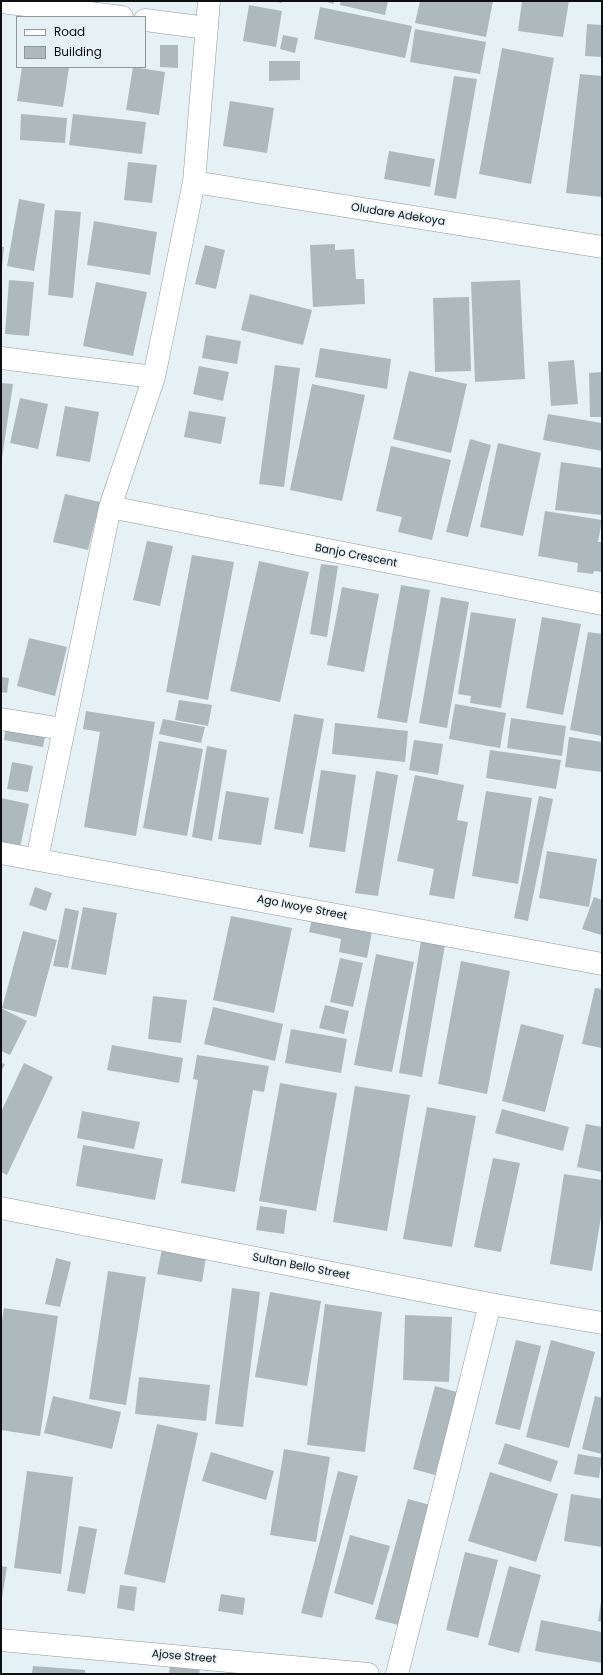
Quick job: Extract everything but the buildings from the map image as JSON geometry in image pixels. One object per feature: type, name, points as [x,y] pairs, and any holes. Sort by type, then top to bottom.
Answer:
[{"type":"street","points":[[36,859],[110,507],[154,377],[194,182],[209,1]]},
{"type":"street","points":[[1,2],[114,16]]},
{"type":"street","points":[[146,20],[207,28]]},
{"type":"street","name":"Oludare Adekoya","points":[[194,182],[602,247]]},
{"type":"street","points":[[1,358],[154,377]]},
{"type":"street","name":"Banjo Crescent","points":[[110,507],[602,604]]},
{"type":"street","points":[[1,719],[63,729]]},
{"type":"street","name":"Ago Iwoye Street","points":[[1,853],[602,964]]},
{"type":"street","name":"Sultan Bello Street","points":[[1,1208],[490,1304],[602,1323]]},
{"type":"street","points":[[397,1674],[490,1304]]},
{"type":"street","name":"Ajose Street","points":[[1,1640],[264,1669],[368,1674]]}]
